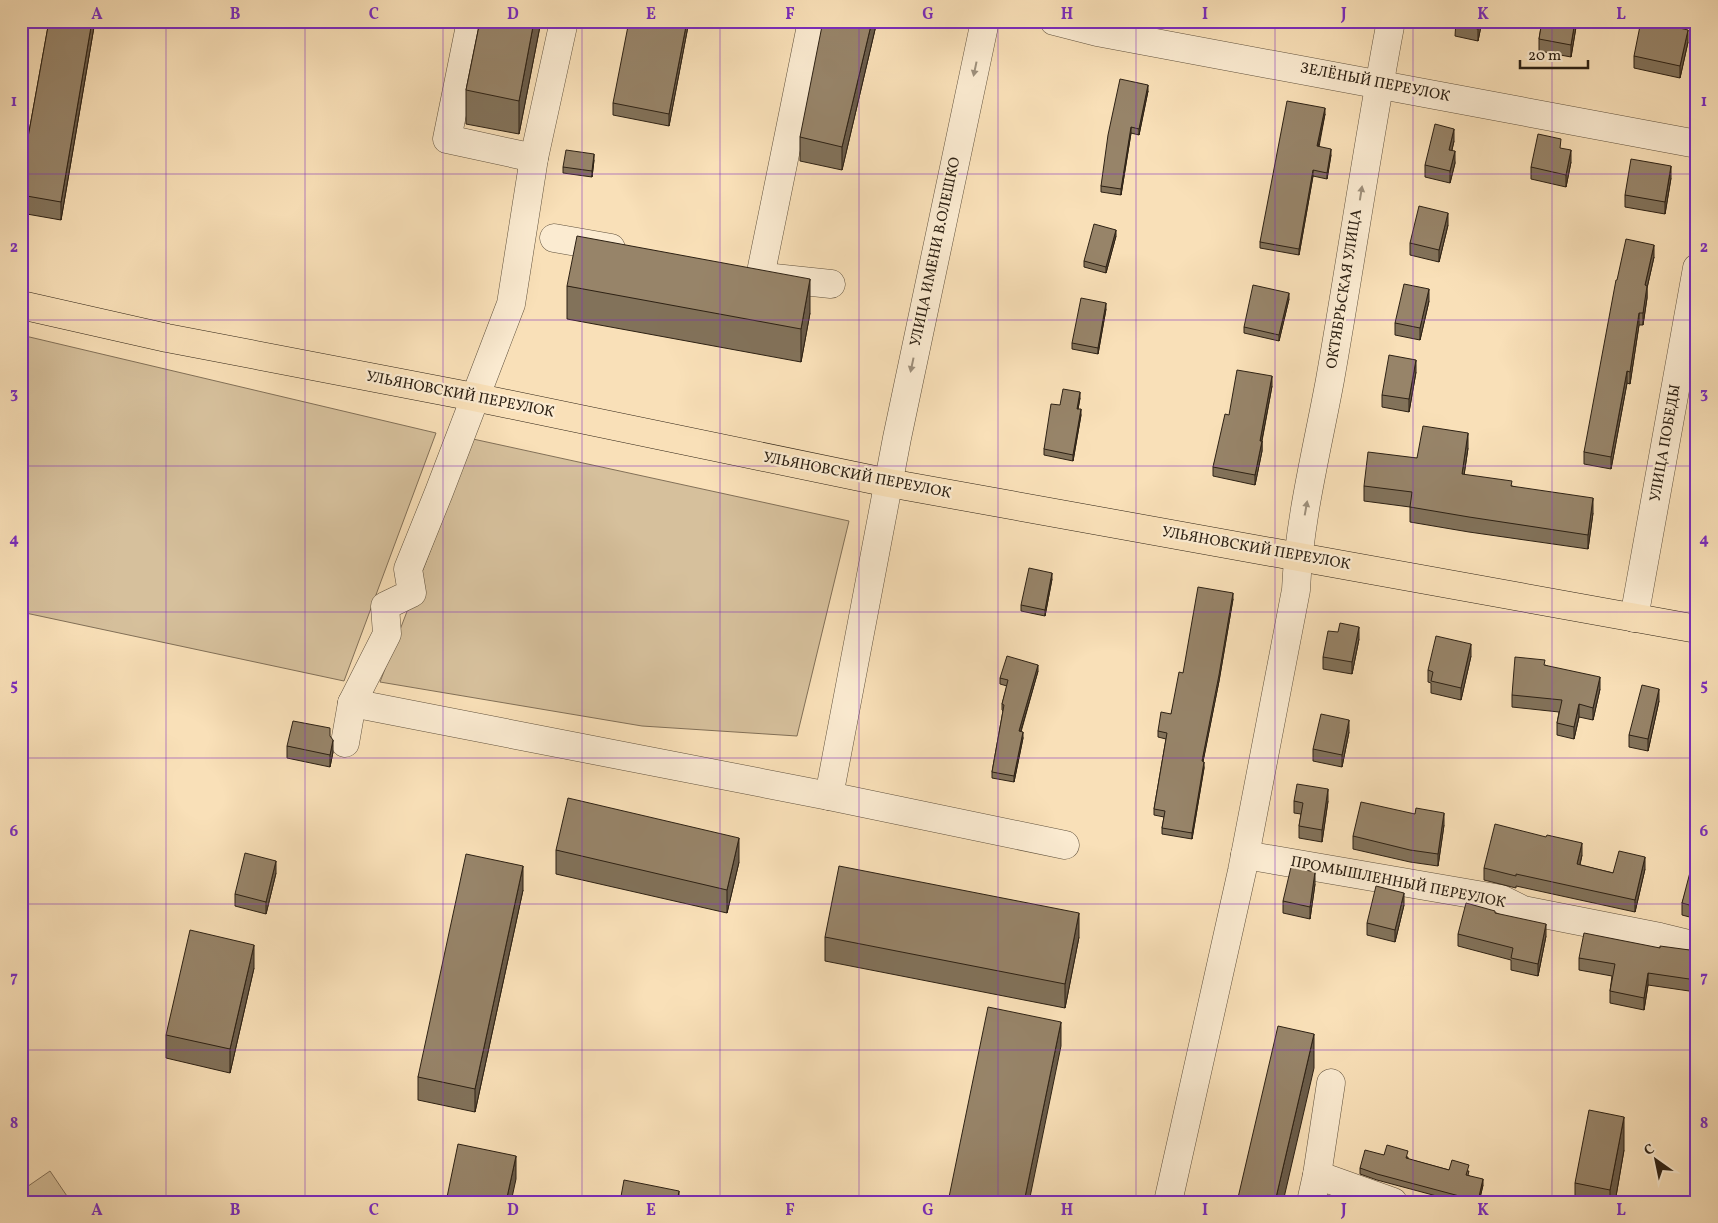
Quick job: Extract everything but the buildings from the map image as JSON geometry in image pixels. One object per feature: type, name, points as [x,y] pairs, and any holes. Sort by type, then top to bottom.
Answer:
[{"type":"main road","name":"УЛЬЯНОВСКИЙ ПЕРЕУЛОК","points":[[21,305],[167,338],[474,397],[889,483],[1697,629]]},
{"type":"street","points":[[471,21],[447,139],[534,158]]},
{"type":"street","points":[[345,743],[352,703],[387,634],[385,606],[412,593],[408,569],[511,304],[534,158],[564,21]]},
{"type":"street","points":[[760,276],[812,21]]},
{"type":"street","name":"УЛИЦА ИМЕНИ В.ОЛЕШКО","points":[[829,796],[901,418],[985,21]]},
{"type":"street","name":"ЗЕЛЁНЫЙ ПЕРЕУЛОК","points":[[1054,21],[1098,32],[1697,144]]},
{"type":"street","name":"ОКТЯБРЬСКАЯ УЛИЦА","points":[[1168,1202],[1245,854],[1296,590],[1298,556],[1391,21]]},
{"type":"street","points":[[554,238],[638,253]]},
{"type":"street","name":"УЛИЦА ПОБЕДЫ","points":[[1634,618],[1697,268]]},
{"type":"street","points":[[732,271],[831,284]]},
{"type":"street","points":[[352,703],[829,796],[1065,845]]},
{"type":"street","name":"ПРОМЫШЛЕННЫЙ ПЕРЕУЛОК","points":[[1245,854],[1501,899],[1523,910],[1697,946]]},
{"type":"street","points":[[1311,1202],[1318,1175],[1331,1083]]},
{"type":"street","points":[[1318,1175],[1393,1202]]},
{"type":"shaded area","points":[[21,335],[436,433],[344,681],[21,612]]},
{"type":"shaded area","points":[[473,439],[849,521],[797,736],[642,726],[380,682]]},
{"type":"shaded area","points":[[50,1171],[71,1202],[21,1202],[21,1191]]}]
